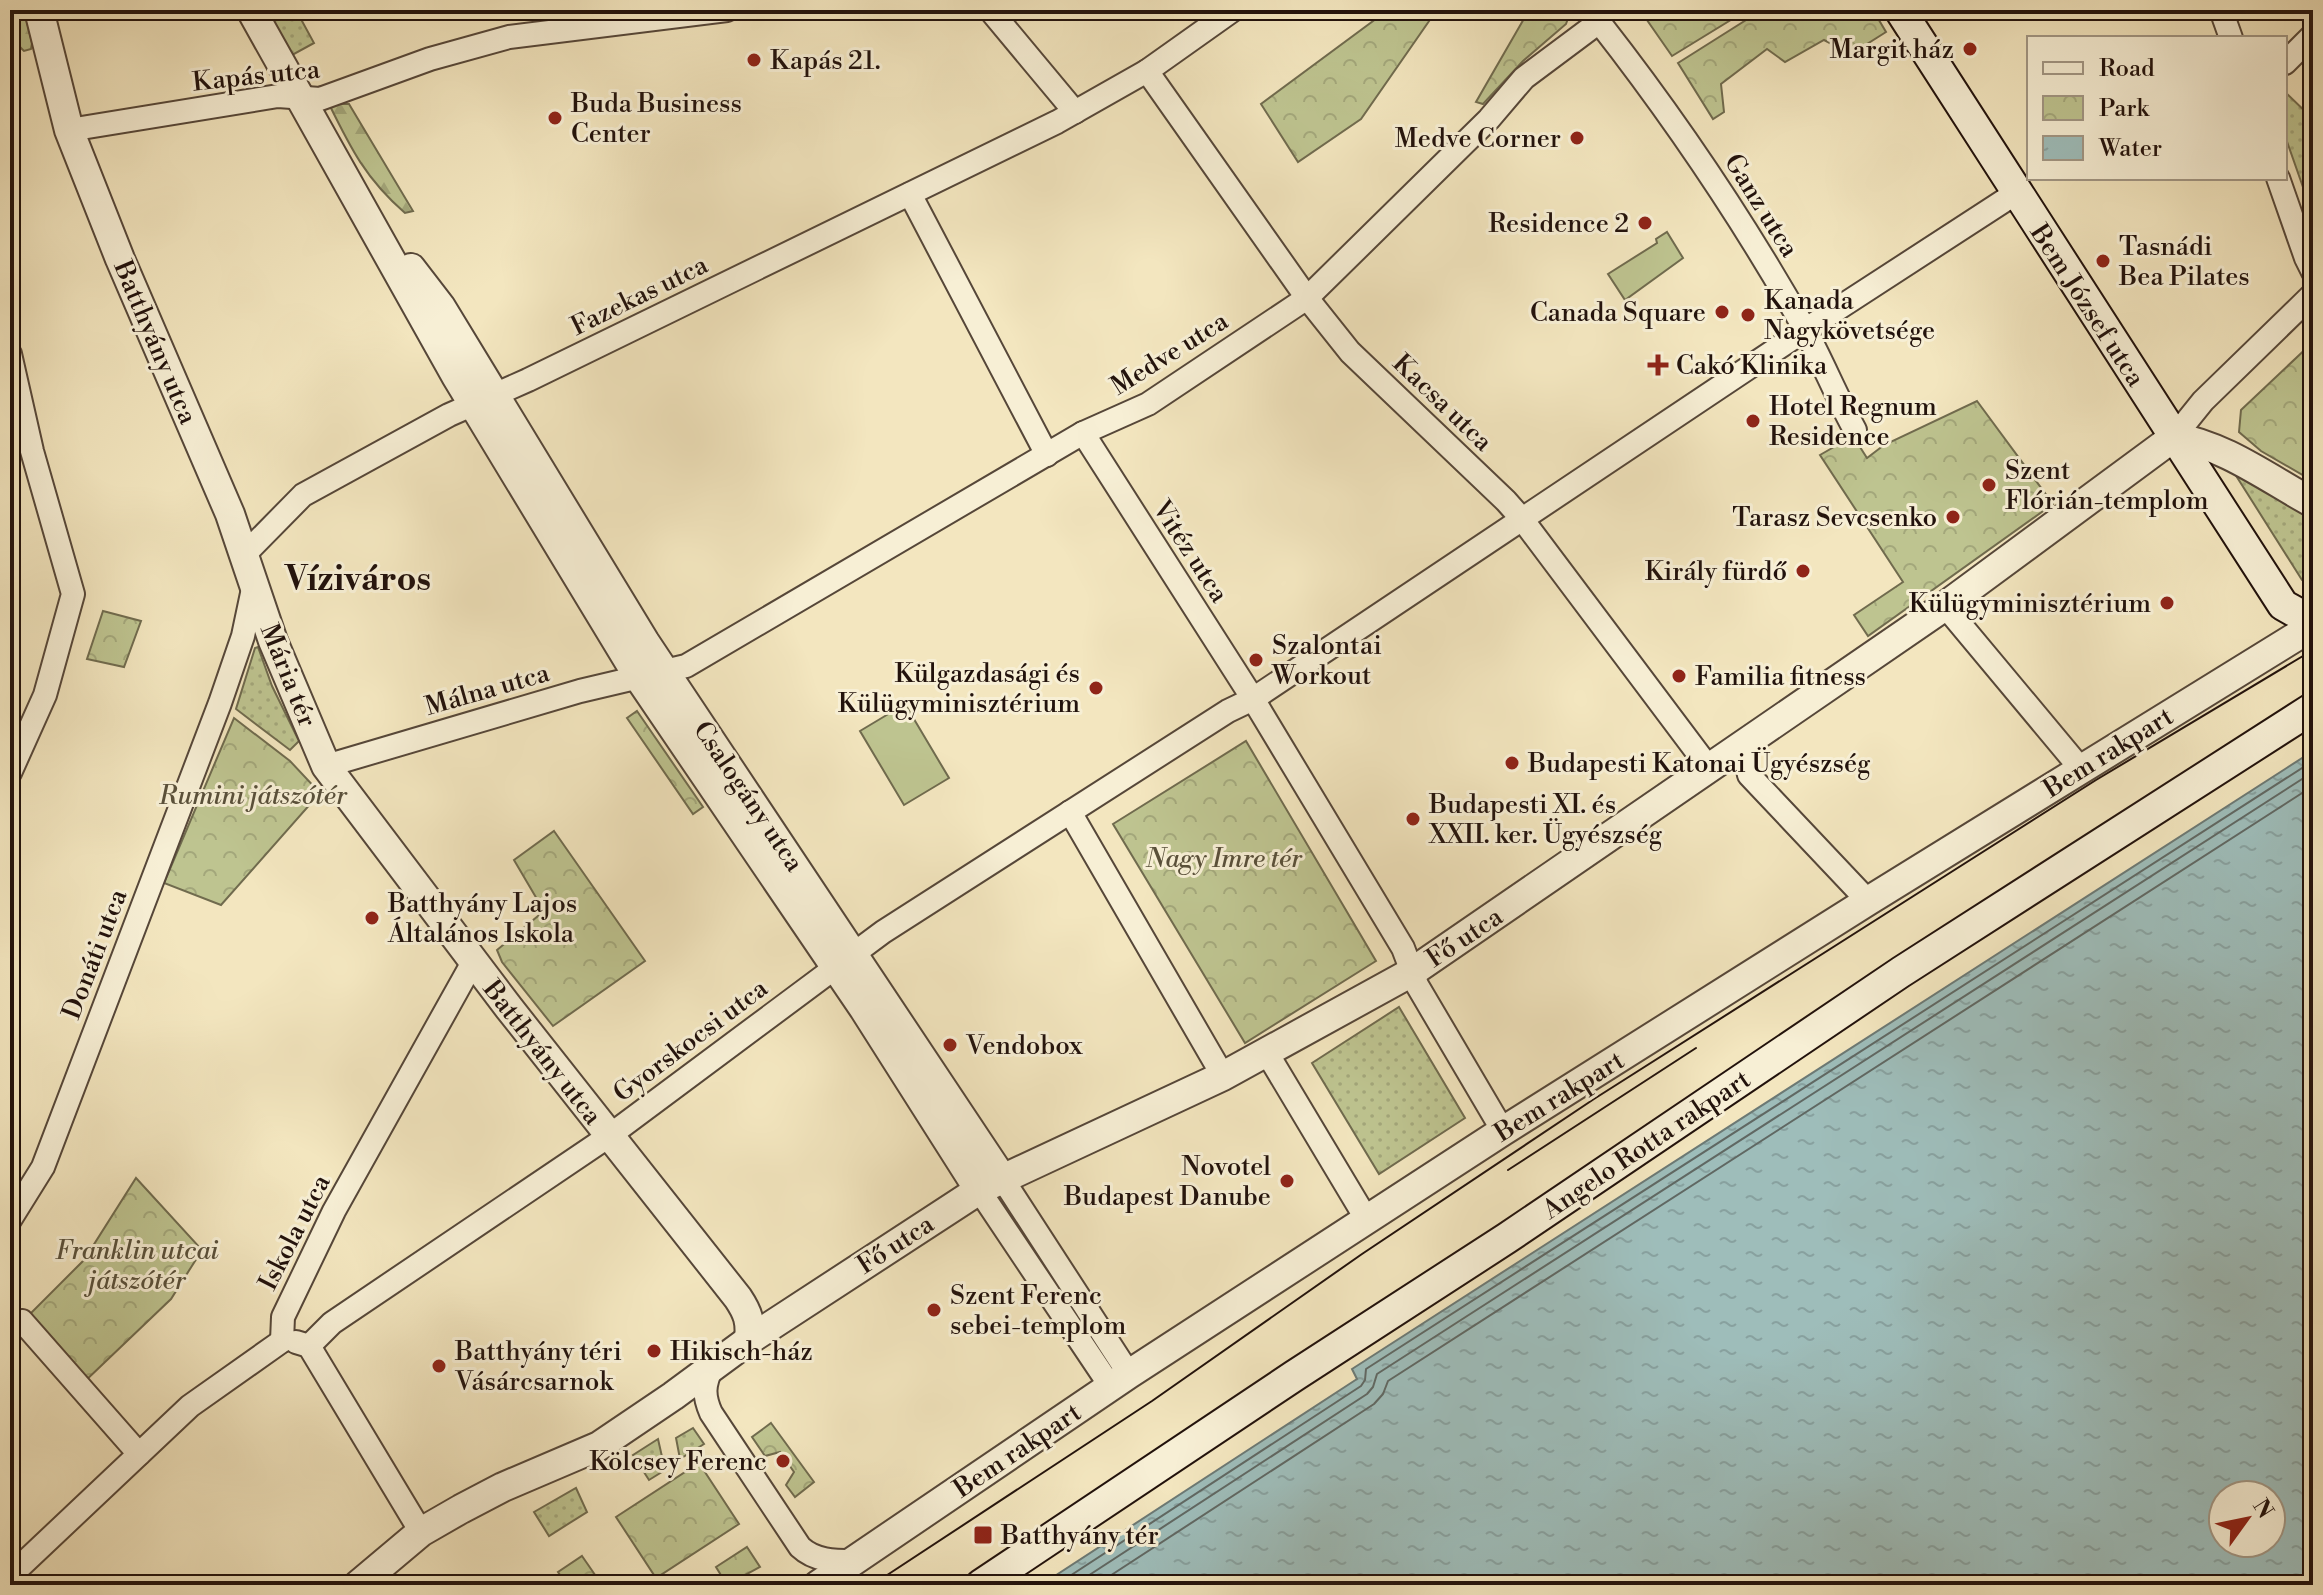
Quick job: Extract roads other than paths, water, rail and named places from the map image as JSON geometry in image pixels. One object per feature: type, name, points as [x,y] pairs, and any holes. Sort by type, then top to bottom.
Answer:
[{"type":"main road","name":"Bem József utca","points":[[1900,10],[2283,605],[2301,615],[2313,616]]},
{"type":"main road","name":"Angelo Rotta rakpart","points":[[981,1585],[1507,1238],[1901,972],[2313,708]]},
{"type":"street","name":"Batthyány utca","points":[[39,10],[69,130],[245,554]]},
{"type":"street","name":"Csalogány utca","points":[[251,10],[368,221],[391,242],[441,307],[484,400],[645,642],[652,675],[845,960],[1120,1381]]},
{"type":"street","name":"Kapás utca","points":[[69,130],[278,96],[320,99],[430,59],[509,37],[652,14],[727,10]]},
{"type":"street","points":[[990,10],[1075,112]]},
{"type":"street","name":"Fazekas utca","points":[[245,554],[303,495],[449,415],[1075,112],[1147,71],[1233,10]]},
{"type":"street","points":[[2221,10],[2230,36]]},
{"type":"street","name":"Medve utca","points":[[652,675],[686,666],[1083,433],[1148,404],[1307,298],[1489,119],[1524,78],[1599,22]]},
{"type":"street","name":"Ganz utca","points":[[1599,22],[1662,105],[1729,202],[1805,330],[1855,430]]},
{"type":"street","points":[[2287,61],[2313,35]]},
{"type":"street","name":"Kacsa utca","points":[[1147,71],[1307,298],[1350,352],[1522,519],[1709,768]]},
{"type":"street","points":[[2279,180],[2313,272]]},
{"type":"street","points":[[1223,1076],[1070,812],[1228,711],[1253,699],[1805,330],[2016,193]]},
{"type":"street","points":[[910,194],[1047,455]]},
{"type":"street","points":[[2174,437],[2203,401],[2313,294]]},
{"type":"street","points":[[10,354],[32,451],[73,594],[45,695],[10,773]]},
{"type":"street","name":"Vitéz utca","points":[[1083,433],[1253,699]]},
{"type":"street","points":[[2174,437],[2195,440],[2215,449],[2313,503]]},
{"type":"street","name":"Fő utca","points":[[712,1367],[990,1184],[1223,1076],[1412,972],[1945,606],[2174,437]]},
{"type":"street","name":"Mária tér","points":[[245,554],[273,641],[326,766]]},
{"type":"street","name":"Mária tér","points":[[220,703],[243,636],[254,583]]},
{"type":"street","points":[[1945,606],[2081,769]]},
{"type":"street","name":"Bem rakpart","points":[[818,1585],[1120,1381],[1503,1131],[2313,626]]},
{"type":"street","name":"Málna utca","points":[[326,766],[580,691],[652,675]]},
{"type":"street","points":[[1253,699],[1406,953],[1417,985],[1503,1131]]},
{"type":"street","name":"Donáti utca","points":[[10,1220],[43,1167],[220,703]]},
{"type":"street","points":[[1743,745],[1749,775],[1868,901]]},
{"type":"street","name":"Batthyány utca","points":[[326,766],[473,962],[738,1298],[751,1323],[749,1340]]},
{"type":"street","name":"Gyorskocsi utca","points":[[309,1346],[332,1323],[609,1136],[883,932],[1070,812]]},
{"type":"street","name":"Iskola utca","points":[[282,1341],[283,1317],[334,1211],[473,962]]},
{"type":"street","points":[[1267,1053],[1367,1220]]},
{"type":"street","points":[[22,1321],[139,1454]]},
{"type":"street","points":[[10,1576],[190,1406],[282,1341],[309,1346],[421,1532]]},
{"type":"street","points":[[358,1585],[421,1532],[503,1487],[599,1446],[712,1367]]},
{"type":"street","points":[[712,1367],[704,1384],[711,1413],[800,1547],[809,1556],[819,1559],[854,1561]]},
{"type":"water","points":[[2313,751],[2313,1585],[1041,1585],[1357,1379],[1352,1369]]},
{"type":"tram line","points":[[872,1585],[1152,1401],[1362,1254],[1594,1099],[2096,780],[2313,650]]},
{"type":"tram line","points":[[1508,1170],[1696,1048]]},
{"type":"place","name":"Margit ház","points":[[1970,49]]},
{"type":"place","name":"Kapás 21.","points":[[754,60]]},
{"type":"place","name":"Buda Business Center","points":[[555,118]]},
{"type":"place","name":"Medve Corner","points":[[1577,138]]},
{"type":"place","name":"Residence 2","points":[[1645,223]]},
{"type":"place","name":"Tasnádi Bea Pilates","points":[[2103,261]]},
{"type":"place","name":"Canada Square","points":[[1722,312]]},
{"type":"place","name":"Kanada Nagykövetsége","points":[[1748,315]]},
{"type":"place","name":"Cakó Klinika","points":[[1658,365]]},
{"type":"place","name":"Hotel Regnum Residence","points":[[1753,421]]},
{"type":"place","name":"Szent Flórián-templom","points":[[1989,485]]},
{"type":"place","name":"Tarasz Sevcsenko","points":[[1953,517]]},
{"type":"place","name":"Király fürdő","points":[[1803,571]]},
{"type":"place","name":"Külügyminisztérium","points":[[2167,603]]},
{"type":"place","name":"Szalontai Workout","points":[[1256,660]]},
{"type":"place","name":"Familia fitness","points":[[1679,676]]},
{"type":"place","name":"Külgazdasági és Külügyminisztérium","points":[[1096,688]]},
{"type":"place","name":"Budapesti Katonai Ügyészség","points":[[1512,763]]},
{"type":"place","name":"Budapesti XI. és XXII. ker. Ügyészség","points":[[1413,819]]},
{"type":"place","name":"Batthyány Lajos Általános Iskola","points":[[372,918]]},
{"type":"place","name":"Vendobox","points":[[950,1045]]},
{"type":"place","name":"Novotel Budapest Danube","points":[[1287,1181]]},
{"type":"place","name":"Szent Ferenc sebei-templom","points":[[934,1310]]},
{"type":"place","name":"Hikisch-ház","points":[[654,1351]]},
{"type":"place","name":"Batthyány téri Vásárcsarnok","points":[[439,1366]]},
{"type":"place","name":"Kölcsey Ferenc","points":[[783,1461]]},
{"type":"place","name":"Batthyány tér","points":[[983,1535]]},
{"type":"district","name":"Víziváros","points":[[358,578]]},
{"type":"park label","name":"Rumini játszótér","points":[[253,795]]},
{"type":"park label","name":"Nagy Imre tér","points":[[1224,858]]},
{"type":"park label","name":"Franklin utcai játszótér","points":[[137,1265]]}]
